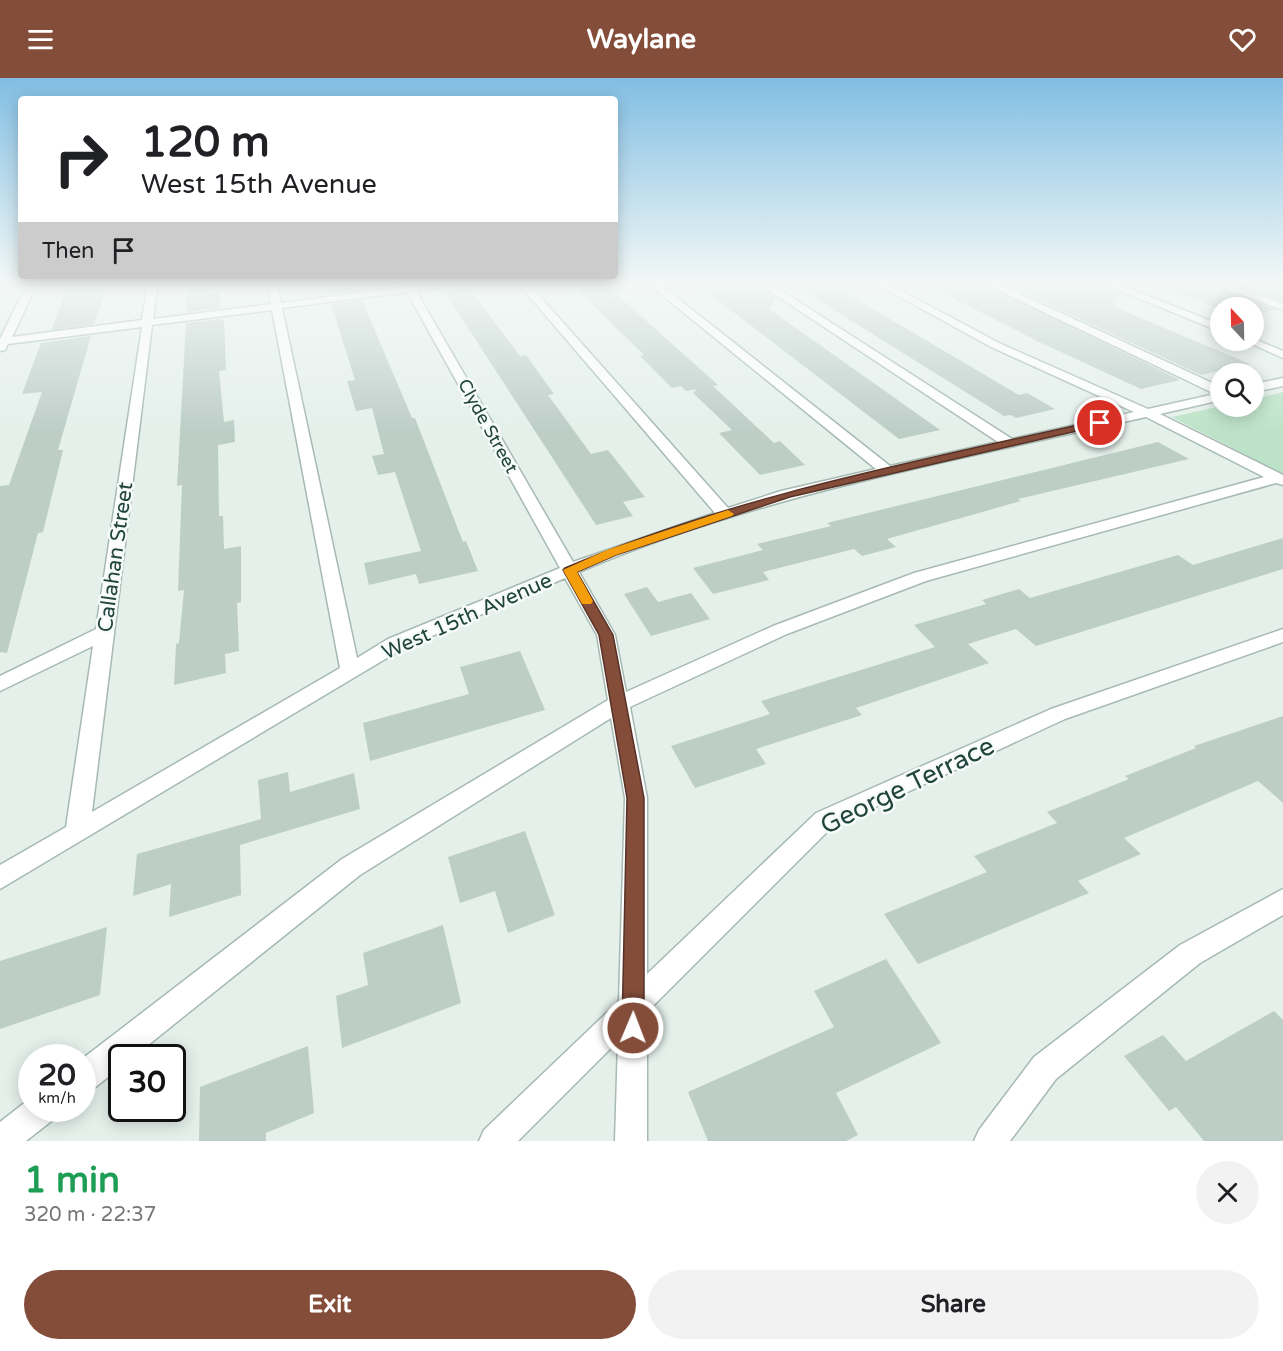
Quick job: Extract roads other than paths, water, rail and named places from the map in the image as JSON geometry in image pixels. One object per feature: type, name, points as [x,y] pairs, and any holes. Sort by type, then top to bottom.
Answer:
[{"type":"street","points":[[1,345],[8,332]]},
{"type":"street","points":[[1,345],[90,332]]},
{"type":"street","name":"Callahan Street","points":[[77,833],[146,332]]},
{"type":"street","points":[[280,332],[350,671]]},
{"type":"street","name":"Clyde Street","points":[[434,332],[606,635],[636,798],[631,1141]]},
{"type":"street","points":[[565,332],[725,515]]},
{"type":"street","points":[[713,332],[886,471]]},
{"type":"street","points":[[838,332],[1009,442]]},
{"type":"street","points":[[970,332],[995,345],[1186,430],[1280,479]]},
{"type":"street","points":[[1090,332],[1210,389]]},
{"type":"street","points":[[1264,347],[1283,355]]},
{"type":"street","points":[[1264,386],[1283,382]]},
{"type":"street","name":"West 15th Avenue","points":[[0,878],[395,644],[612,552],[786,494],[1210,397]]},
{"type":"street","points":[[96,1067],[351,867],[618,704],[780,630],[920,578],[1280,479]]},
{"type":"street","points":[[0,684],[105,632]]},
{"type":"street","name":"George Terrace","points":[[495,1141],[824,820],[1058,714],[1283,635]]},
{"type":"street","points":[[990,1141],[1045,1068],[1190,954],[1283,901]]},
{"type":"street","points":[[1,1141],[25,1122]]}]
